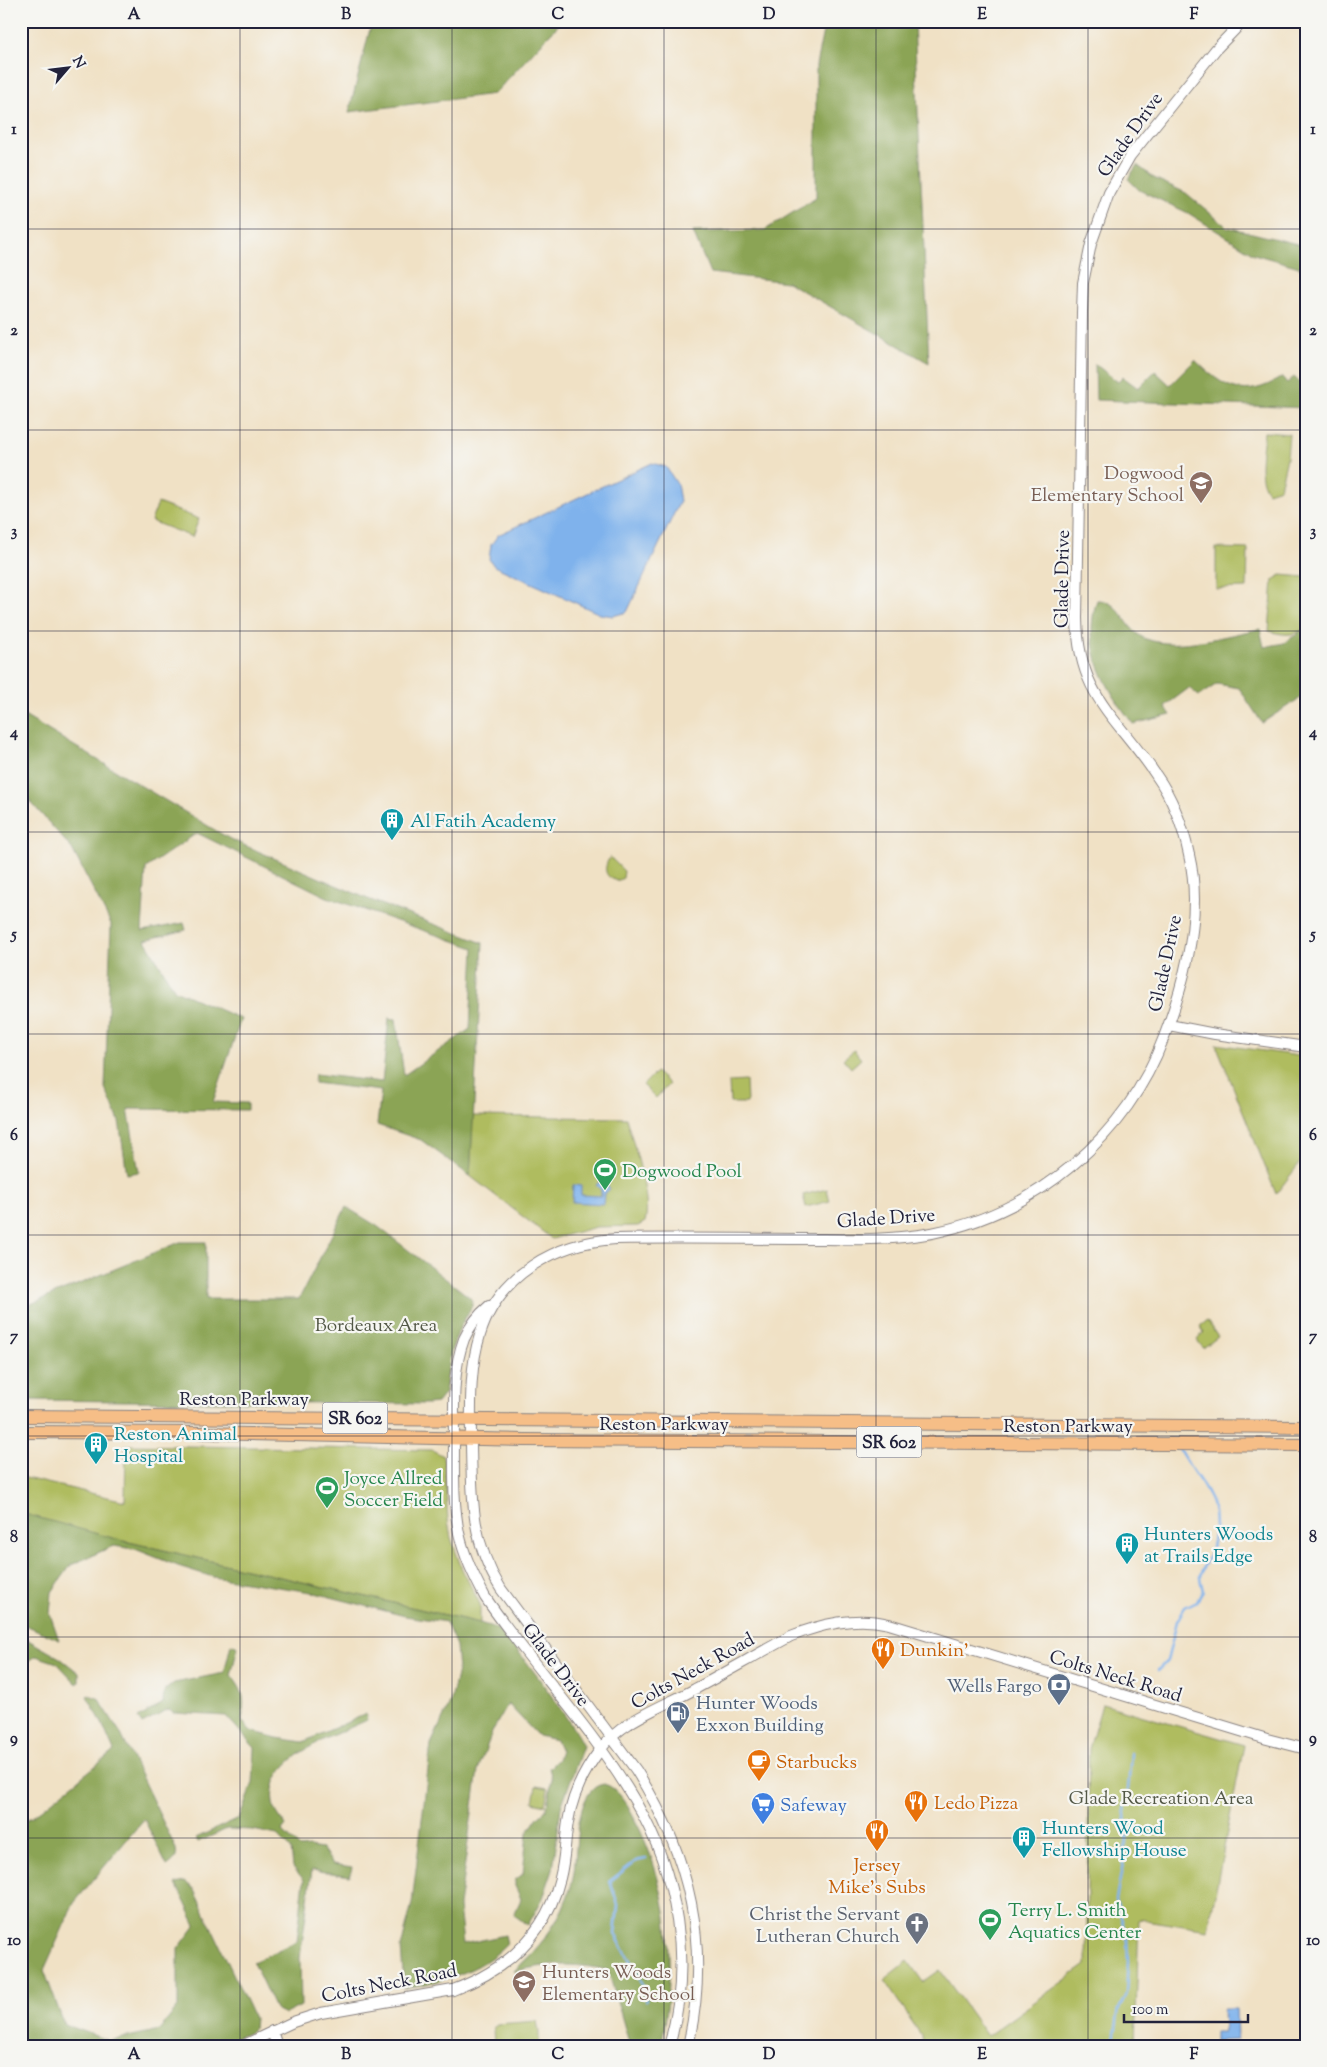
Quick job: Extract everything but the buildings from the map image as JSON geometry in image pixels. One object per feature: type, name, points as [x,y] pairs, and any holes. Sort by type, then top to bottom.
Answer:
[{"type":"main road","name":"Reston Parkway","points":[[21,1416],[1306,1427]]},
{"type":"main road","name":"Reston Parkway","points":[[21,1432],[203,1433],[471,1439],[1306,1445]]},
{"type":"street","name":"Glade Drive","points":[[669,2046],[678,2006],[681,1966],[678,1927],[673,1897],[664,1864],[646,1822],[627,1789],[600,1750],[497,1614],[476,1580],[465,1552],[458,1523],[455,1492],[454,1438],[456,1373],[463,1341],[475,1320],[515,1278],[533,1264],[566,1248],[594,1241],[659,1238],[892,1238],[939,1231],[982,1218],[1017,1203],[1041,1189],[1072,1166],[1096,1144],[1121,1115],[1144,1082],[1158,1054],[1169,1025],[1182,979],[1193,924],[1194,890],[1189,855],[1179,818],[1164,788],[1147,762],[1106,711],[1092,689],[1082,663],[1077,637],[1083,282],[1099,218],[1119,174],[1156,122],[1216,49],[1244,21]]},
{"type":"street","points":[[1169,1025],[1214,1034],[1306,1046]]},
{"type":"street","name":"Glade Drive","points":[[494,1302],[483,1325],[476,1350],[472,1381],[471,1489],[473,1516],[479,1542],[490,1569],[512,1604],[636,1770],[663,1816],[686,1879],[694,1924],[697,1958],[695,2004],[688,2046]]},
{"type":"street","name":"Colts Neck Road","points":[[242,2046],[293,2022],[322,2014],[452,1990],[490,1973],[510,1959],[528,1942],[539,1926],[556,1892],[564,1859],[570,1810],[584,1776],[600,1750],[611,1737],[655,1709],[791,1636],[830,1624],[862,1621],[898,1626],[1267,1739],[1306,1748]]},
{"type":"street","points":[[272,2032],[277,2046]]},
{"type":"green space","points":[[372,21],[562,21],[494,94],[349,112]]},
{"type":"green space","points":[[825,21],[914,21],[929,363],[787,282],[710,273],[693,232],[765,230],[816,198],[816,65]]},
{"type":"green space","points":[[1137,165],[1154,178],[1186,193],[1227,227],[1306,246],[1306,269],[1254,254],[1188,213],[1139,190],[1128,179]]},
{"type":"green space","points":[[1195,360],[1215,378],[1225,384],[1245,390],[1269,384],[1282,377],[1287,383],[1294,377],[1306,388],[1306,408],[1096,400],[1095,364],[1118,382],[1123,377],[1138,388],[1155,371],[1170,385]]},
{"type":"green space","points":[[1264,432],[1289,434],[1287,458],[1280,488],[1268,492],[1264,486],[1261,471]]},
{"type":"green space","points":[[158,503],[199,519],[192,537],[151,521]]},
{"type":"green space","points":[[1216,548],[1248,549],[1247,588],[1216,589]]},
{"type":"green space","points":[[1281,575],[1306,577],[1306,627],[1293,634],[1269,631],[1273,580]]},
{"type":"green space","points":[[1097,600],[1105,601],[1118,610],[1139,635],[1159,642],[1188,643],[1260,629],[1264,647],[1284,643],[1306,628],[1306,697],[1300,698],[1262,723],[1239,688],[1217,684],[1199,696],[1189,688],[1165,706],[1171,715],[1133,724],[1106,681],[1094,650],[1092,634],[1093,617]]},
{"type":"green space","points":[[21,714],[230,839],[368,899],[483,943],[470,1176],[421,1140],[377,1125],[381,1091],[314,1083],[315,1074],[382,1082],[389,1018],[396,1019],[404,1075],[470,1029],[474,948],[327,897],[197,833],[146,868],[142,931],[184,923],[186,930],[145,940],[175,990],[241,1019],[213,1102],[247,1103],[247,1110],[128,1109],[139,1172],[127,1174],[119,1121],[105,1088],[111,924],[72,849],[21,791]]},
{"type":"green space","points":[[610,857],[624,871],[623,878],[617,881],[609,877],[606,872],[606,865]]},
{"type":"green space","points":[[1216,1044],[1306,1057],[1306,1155],[1276,1194]]},
{"type":"green space","points":[[854,1050],[861,1059],[851,1068],[843,1059]]},
{"type":"green space","points":[[656,1072],[669,1084],[656,1098],[643,1085]]},
{"type":"green space","points":[[746,1081],[747,1103],[730,1103],[729,1082]]},
{"type":"green space","points":[[473,1116],[626,1118],[644,1185],[646,1199],[645,1222],[638,1226],[596,1227],[552,1239],[470,1176]]},
{"type":"green space","points":[[827,1189],[830,1201],[806,1207],[803,1195]]},
{"type":"green space","name":"Bordeaux Area","points":[[346,1207],[377,1226],[472,1299],[472,1306],[460,1327],[451,1351],[445,1393],[437,1403],[21,1400],[21,1308],[180,1242],[206,1242],[206,1299],[299,1299]]},
{"type":"green space","points":[[1207,1321],[1218,1337],[1203,1348],[1197,1340],[1204,1332],[1200,1326]]},
{"type":"green space","points":[[126,1445],[432,1450],[442,1455],[451,1538],[462,1569],[480,1604],[480,1623],[124,1541],[48,1575],[21,1604],[21,1477],[125,1501]]},
{"type":"green space","points":[[21,1513],[124,1541],[480,1623],[498,1630],[517,1649],[544,1685],[583,1746],[561,1807],[553,1869],[543,1898],[528,1925],[514,1915],[521,1899],[515,1886],[515,1880],[523,1874],[527,1833],[538,1817],[546,1810],[552,1779],[549,1768],[558,1759],[561,1751],[556,1740],[538,1736],[508,1704],[493,1730],[478,1770],[459,1906],[463,1944],[505,1935],[507,1944],[496,1954],[473,1969],[432,1983],[404,1988],[401,1948],[412,1903],[431,1744],[451,1701],[458,1670],[456,1646],[446,1622],[405,1616],[311,1592],[213,1577],[135,1549],[113,1546],[71,1565],[52,1592],[50,1614],[59,1640],[21,1623]]},
{"type":"green space","points":[[21,1636],[60,1658],[79,1673],[77,1684],[57,1663],[36,1656],[21,1667]]},
{"type":"green space","points":[[231,1644],[238,1647],[231,1675],[243,1696],[242,1721],[251,1731],[303,1742],[366,1714],[367,1720],[321,1741],[291,1760],[280,1772],[274,1787],[273,1803],[278,1815],[286,1826],[282,1831],[300,1848],[322,1849],[333,1864],[352,1867],[350,1876],[312,1870],[300,1958],[301,2006],[285,2014],[275,2009],[253,1962],[297,1941],[304,1880],[293,1867],[291,1849],[277,1835],[253,1830],[227,1829],[198,1842],[196,1838],[239,1818],[253,1783],[255,1748],[226,1716],[173,1713],[169,1710],[142,1724],[138,1718],[163,1703],[164,1691],[174,1683],[224,1673]]},
{"type":"green space","points":[[87,1696],[98,1698],[120,1732],[176,1849],[176,1857],[167,1866],[144,1819],[74,1903],[44,1970],[64,2024],[110,2041],[159,2030],[178,2007],[178,1949],[196,1925],[176,1884],[185,1882],[193,1888],[254,2018],[253,2029],[249,2033],[216,2046],[21,2046],[21,1822],[32,1817],[114,1751],[101,1721]]},
{"type":"green space","name":"Glade Recreation Area","points":[[1102,1704],[1244,1745],[1208,1930],[1139,1919],[1135,2046],[922,2046],[921,2035],[884,1980],[908,1961],[923,1982],[940,1970],[987,2036],[1086,1965],[1089,1749]]},
{"type":"green space","points":[[604,1784],[618,1793],[634,1818],[656,1872],[663,1900],[667,1929],[669,1988],[661,2046],[630,2046],[608,1970],[560,1965],[513,1972],[530,1956],[551,1929],[562,1909],[573,1879],[577,1835],[583,1807],[588,1796],[595,1788]]},
{"type":"green space","points":[[536,1786],[548,1788],[545,1805],[533,1802]]},
{"type":"green space","points":[[537,2021],[539,2046],[494,2046],[493,2027],[497,2024]]},
{"type":"water","points":[[652,463],[666,467],[677,484],[680,501],[627,612],[613,616],[600,614],[494,566],[489,559],[491,545],[498,535]]},
{"type":"water","name":"Dogwood Pool","points":[[602,1176],[607,1176],[607,1185],[610,1189],[604,1194],[603,1204],[572,1202],[573,1185],[581,1186],[581,1195],[601,1196],[601,1190],[596,1185],[602,1180]]},
{"type":"water","points":[[1223,2009],[1236,2009],[1237,2040],[1215,2041],[1215,2032],[1224,2032]]},
{"type":"waterway","points":[[1158,1670],[1167,1661],[1177,1621],[1185,1607],[1197,1601],[1203,1591],[1200,1576],[1211,1551],[1215,1530],[1215,1516],[1208,1494],[1179,1449]]},
{"type":"waterway","points":[[1113,2046],[1119,2009],[1126,1994],[1128,1962],[1127,1938],[1116,1900],[1127,1832],[1124,1806],[1128,1790],[1131,1753]]},
{"type":"waterway","points":[[646,1859],[636,1861],[610,1881],[618,1905],[615,1934],[642,1982],[646,2001]]},
{"type":"place","name":"Dogwood Elementary School","points":[[1201,504]]},
{"type":"place","name":"Al Fatih Academy","points":[[392,841]]},
{"type":"place","name":"Dogwood Pool","points":[[605,1191]]},
{"type":"place","name":"Reston Animal Hospital","points":[[96,1465]]},
{"type":"place","name":"Joyce Allred Soccer Field","points":[[327,1509]]},
{"type":"place","name":"Hunters Woods at Trails Edge","points":[[1127,1565]]},
{"type":"place","name":"Dunkin'","points":[[883,1670]]},
{"type":"place","name":"Wells Fargo","points":[[1059,1706]]},
{"type":"place","name":"Hunter Woods Exxon Building","points":[[678,1734]]},
{"type":"place","name":"Starbucks","points":[[759,1782]]},
{"type":"place","name":"Ledo Pizza","points":[[916,1823]]},
{"type":"place","name":"Safeway","points":[[763,1825]]},
{"type":"place","name":"Jersey Mike's Subs","points":[[877,1852]]},
{"type":"place","name":"Hunters Wood Fellowship House","points":[[1024,1859]]},
{"type":"place","name":"Terry L. Smith Aquatics Center","points":[[990,1941]]},
{"type":"place","name":"Christ the Servant Lutheran Church","points":[[917,1945]]},
{"type":"place","name":"Hunters Woods Elementary School","points":[[524,2003]]}]
